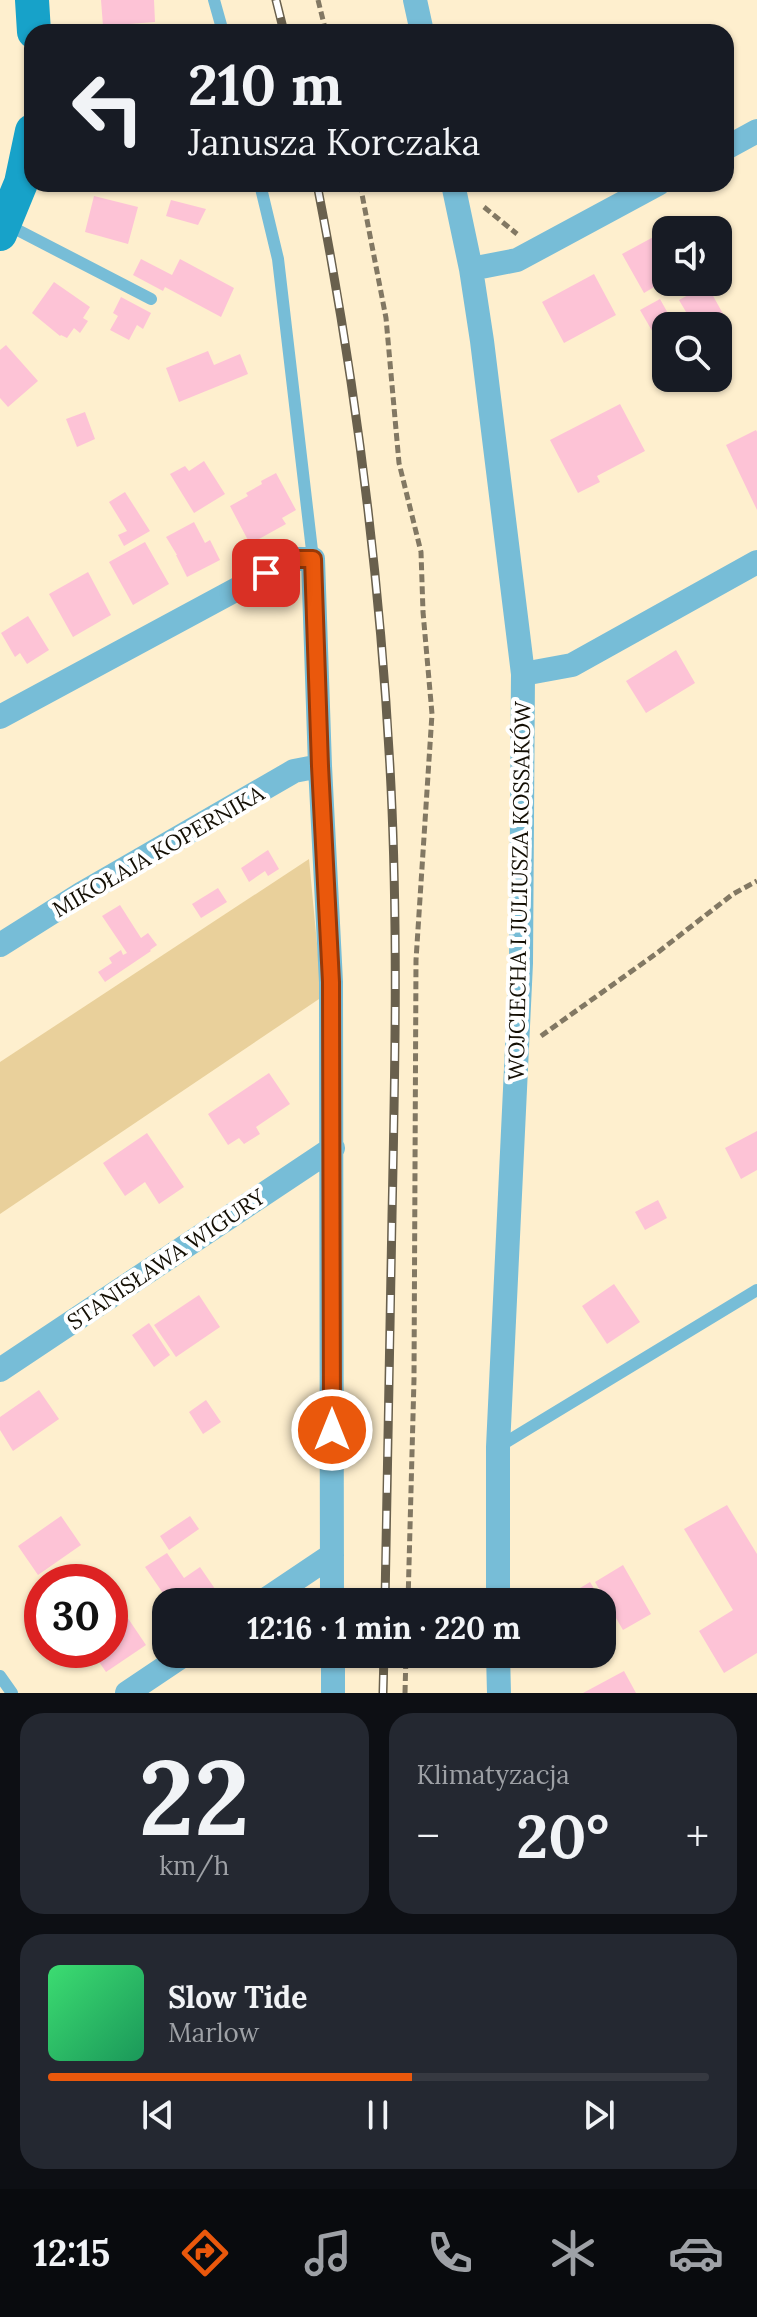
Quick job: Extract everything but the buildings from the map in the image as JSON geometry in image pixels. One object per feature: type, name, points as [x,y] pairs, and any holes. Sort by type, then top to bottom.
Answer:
[{"type":"street","points":[[32,0],[34,24]]},
{"type":"street","points":[[415,0],[420,24]]},
{"type":"street","points":[[734,144],[757,131]]},
{"type":"street","points":[[3,229],[24,179]]},
{"type":"street","name":"WOJCIECHA I JULIUSZA KOSSAKÓW","points":[[455,192],[482,341],[523,674],[521,963],[498,1447],[498,1588]]},
{"type":"street","points":[[471,269],[517,260],[643,192]]},
{"type":"street","points":[[0,717],[293,559],[313,559],[331,982],[332,1588]]},
{"type":"street","points":[[523,674],[572,665],[757,562]]},
{"type":"street","name":"MIKOŁAJA KOPERNIKA","points":[[0,945],[81,894],[294,771],[320,766]]},
{"type":"street","name":"STANISŁAWA WIGURY","points":[[0,1370],[333,1148]]},
{"type":"street","points":[[283,1588],[332,1555]]},
{"type":"street","points":[[127,1693],[164,1668]]},
{"type":"street","points":[[333,1668],[333,1693]]},
{"type":"street","points":[[498,1668],[499,1693]]},
{"type":"lane","points":[[214,0],[221,24]]},
{"type":"lane","points":[[262,192],[278,259],[313,559]]},
{"type":"lane","points":[[3,229],[151,299]]},
{"type":"lane","points":[[498,1447],[757,1290]]},
{"type":"lane","points":[[0,1676],[12,1693]]},
{"type":"path","points":[[318,0],[324,24]]},
{"type":"path","points":[[362,192],[386,318],[399,463],[421,552],[432,714],[416,960],[414,1379],[408,1588]]},
{"type":"path","points":[[481,205],[521,237]]},
{"type":"path","points":[[517,1051],[566,1020],[733,894],[757,881]]},
{"type":"path","points":[[405,1693],[406,1668]]},
{"type":"shaded area","points":[[309,859],[322,997],[0,1214],[0,1062]]},
{"type":"railway","points":[[276,0],[282,24]]},
{"type":"railway","points":[[318,192],[344,334],[365,484],[381,635],[391,787],[395,1002],[385,1588]]},
{"type":"railway","points":[[383,1693],[384,1668]]},
{"type":"route","points":[[266,573],[293,559],[313,559],[331,982],[332,1430]]}]
